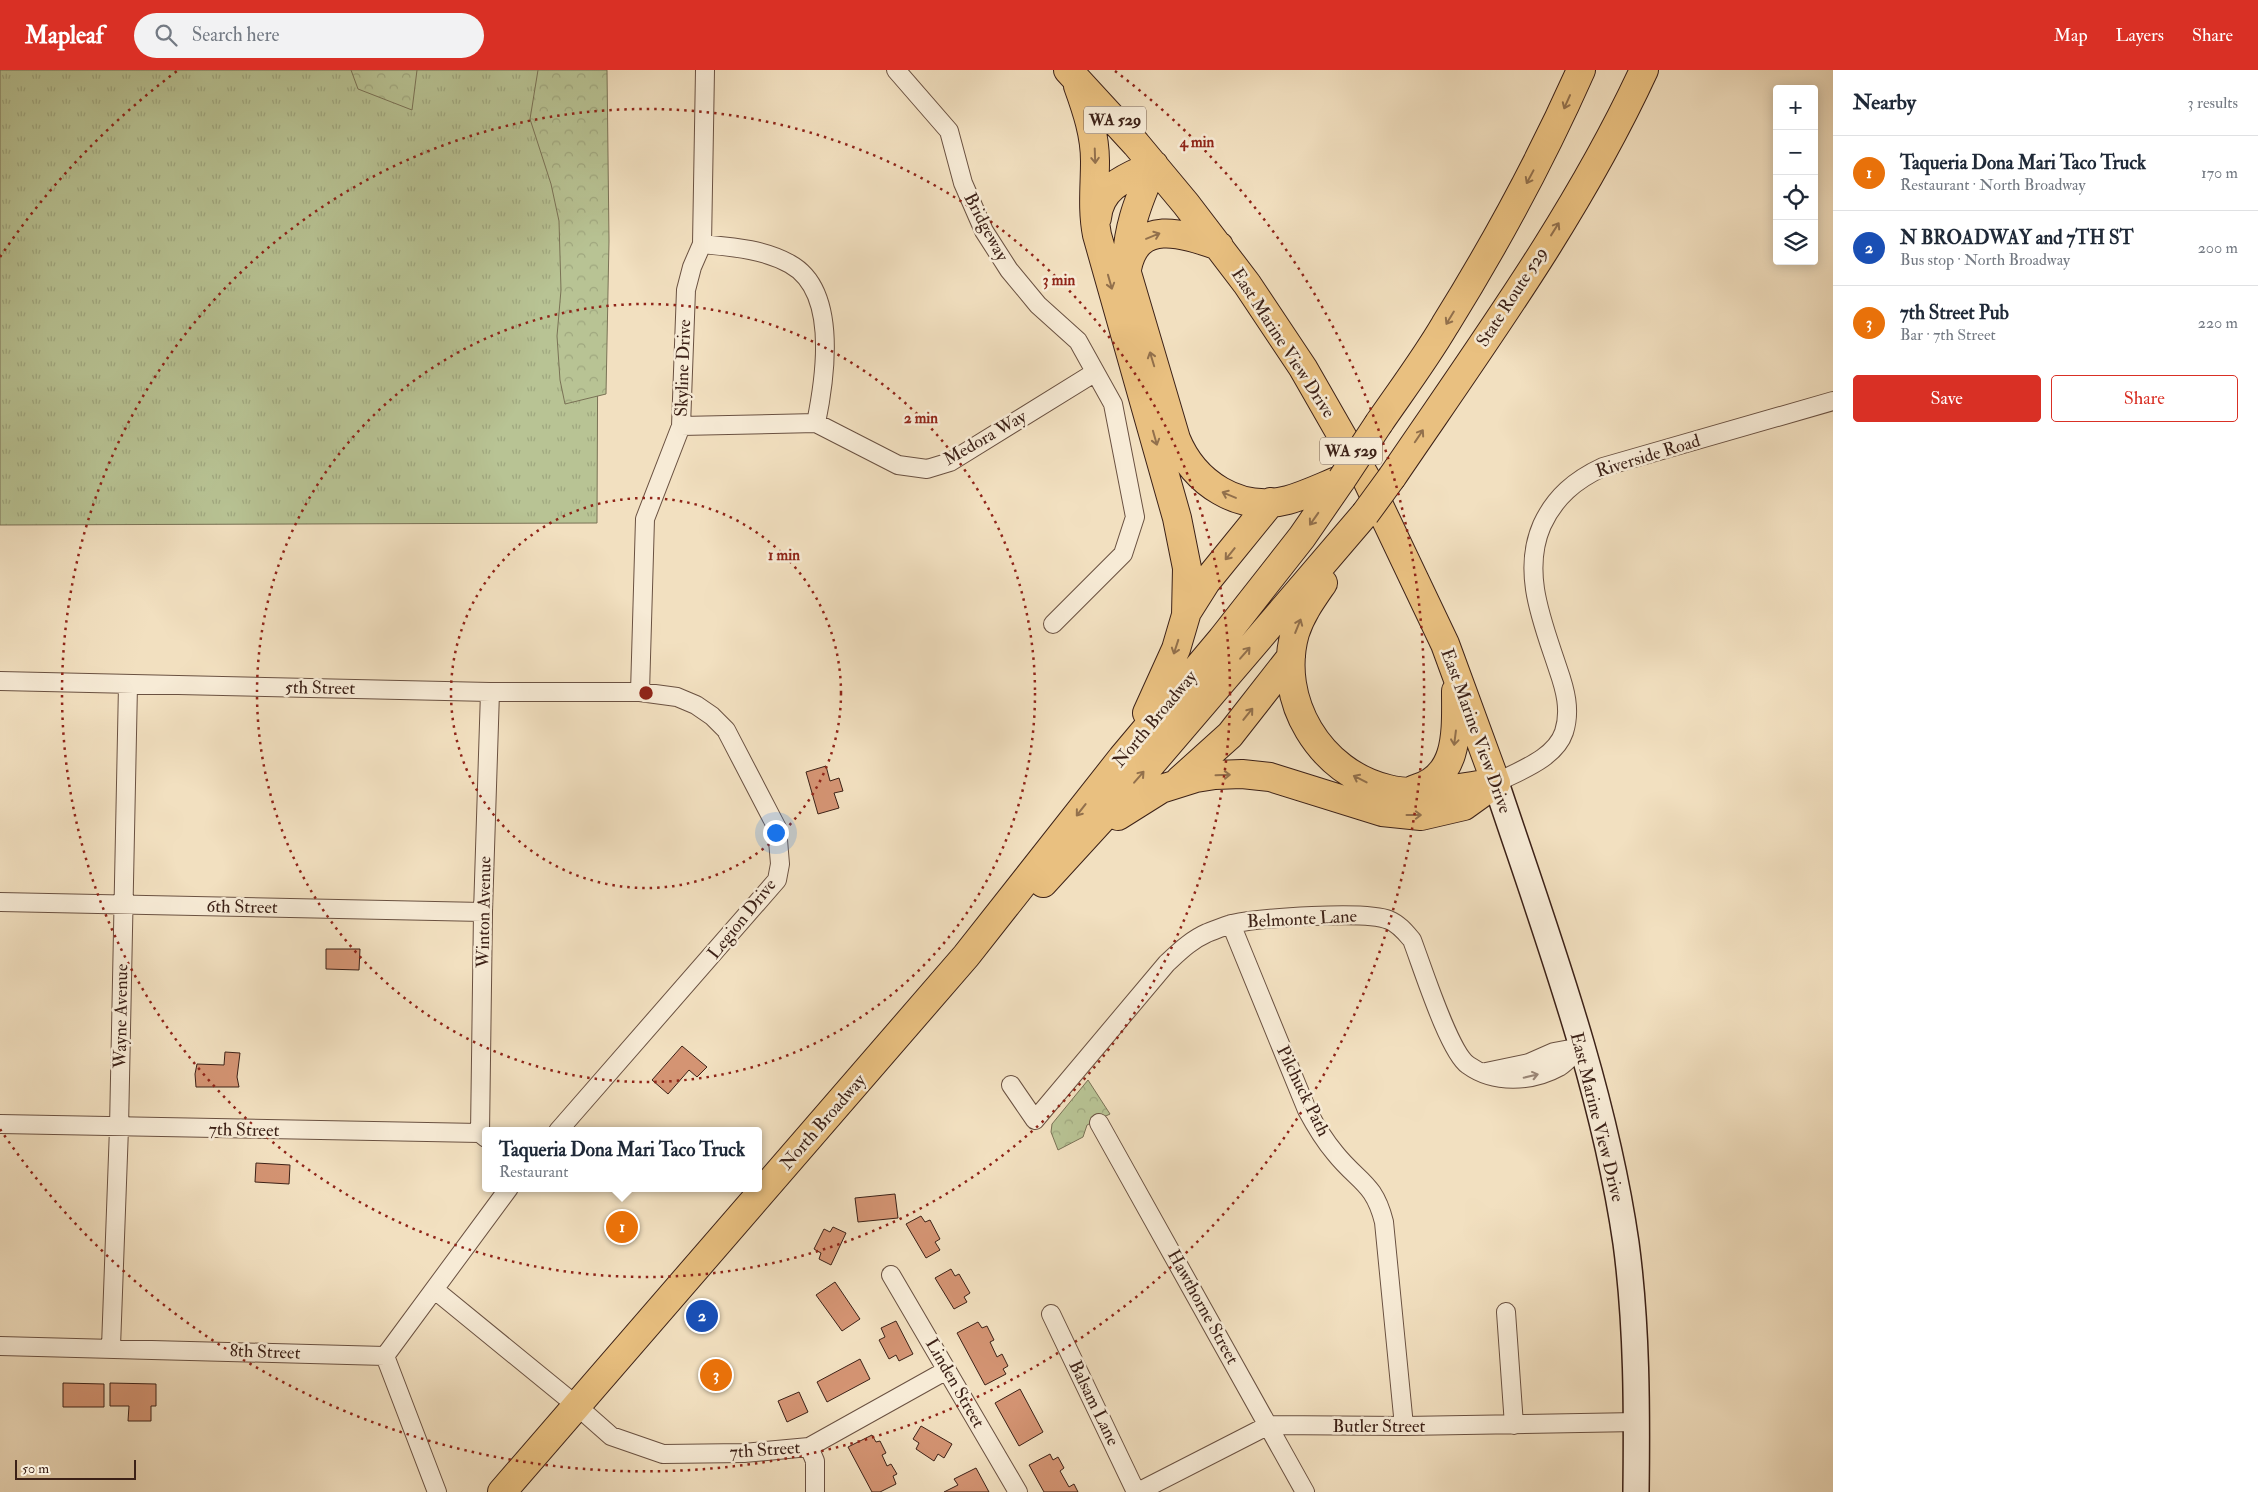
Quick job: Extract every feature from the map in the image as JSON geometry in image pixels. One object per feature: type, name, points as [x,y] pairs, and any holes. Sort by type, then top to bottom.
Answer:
[{"type":"main road","name":"WA 529","points":[[1154,165],[1130,224],[1127,273],[1176,439],[1188,462],[1206,482],[1224,493],[1250,502],[1272,502],[1294,498],[1342,479],[1444,327],[1505,224],[1553,134],[1581,70]]},
{"type":"main road","name":"State Route 529","points":[[1365,514],[1392,477],[1530,271],[1600,154],[1644,70]]},
{"type":"main road","name":"East Marine View Drive","points":[[1071,73],[1154,165],[1219,246],[1303,368],[1366,478],[1456,672],[1496,783],[1561,977],[1582,1047],[1610,1161],[1626,1244],[1637,1422],[1636,1492]]},
{"type":"main road","points":[[1071,73],[1088,116],[1094,143],[1093,201],[1097,235],[1182,536],[1188,581],[1186,615],[1176,649],[1162,683],[1122,758]]},
{"type":"main road","points":[[1097,235],[1098,208],[1106,192],[1125,178],[1154,165]]},
{"type":"main road","points":[[1127,273],[1130,257],[1136,248],[1156,234],[1180,233],[1219,246]]},
{"type":"main road","name":"North Broadway","points":[[502,1492],[966,956],[1122,758],[1222,639],[1302,537],[1342,479]]},
{"type":"main road","points":[[1186,615],[1206,582],[1272,502]]},
{"type":"main road","name":"WA 529","points":[[1365,514],[1339,561],[1307,606],[1296,633],[1291,657],[1292,683],[1304,723],[1317,744],[1332,761],[1359,780],[1389,790],[1406,792],[1425,787],[1437,778],[1452,757],[1456,737],[1456,672]]},
{"type":"main road","name":"North Broadway","points":[[966,956],[1061,866],[1365,514]]},
{"type":"main road","points":[[1175,784],[1230,735],[1291,657]]},
{"type":"main road","points":[[1061,866],[1123,811],[1145,797],[1175,784],[1215,775],[1242,774],[1270,777],[1382,812],[1421,816],[1464,806],[1496,783]]},
{"type":"main road","points":[[1406,792],[1496,783]]},
{"type":"street","name":"Skyline Drive","points":[[640,692],[645,519],[681,426],[686,290],[692,267],[702,244],[705,70]]},
{"type":"street","name":"Bridgeway","points":[[896,70],[949,131],[963,183],[984,231],[1004,262],[1038,305],[1078,340],[1094,373],[1113,404],[1135,518],[1123,554],[1053,624]]},
{"type":"street","points":[[702,244],[749,249],[772,256],[792,265],[803,274],[815,291],[824,318],[824,383],[816,423]]},
{"type":"street","name":"Medora Way","points":[[681,426],[816,423],[898,465],[927,469],[950,462],[1094,373]]},
{"type":"street","name":"Riverside Road","points":[[1496,783],[1536,762],[1555,747],[1564,732],[1567,712],[1566,693],[1534,596],[1533,565],[1537,542],[1549,509],[1562,493],[1584,476],[1604,467],[1833,401]]},
{"type":"street","name":"5th Street","points":[[0,681],[490,692],[640,692]]},
{"type":"street","name":"Wayne Avenue","points":[[111,1347],[119,1128],[128,685]]},
{"type":"street","name":"Winton Avenue","points":[[483,1127],[483,912],[490,692]]},
{"type":"street","name":"Legion Drive","points":[[562,1127],[768,892],[777,880],[780,864],[777,828],[726,730],[712,716],[696,705],[677,698],[640,692]]},
{"type":"street","name":"6th Street","points":[[0,902],[483,912]]},
{"type":"street","name":"Belmonte Lane","points":[[1011,1085],[1035,1120],[1167,963],[1184,946],[1205,934],[1231,924],[1273,918],[1367,916],[1389,920],[1403,929],[1412,940],[1454,1046],[1467,1065],[1484,1072],[1529,1063],[1554,1052],[1582,1047]]},
{"type":"street","name":"Pilchuck Path","points":[[1231,924],[1307,1110],[1319,1132],[1336,1155],[1371,1189],[1380,1204],[1384,1222],[1404,1426]]},
{"type":"street","name":"Hawthorne Street","points":[[1099,1123],[1305,1492]]},
{"type":"street","name":"7th Street","points":[[0,1124],[482,1136]]},
{"type":"street","points":[[437,1492],[385,1356],[506,1192]]},
{"type":"street","name":"Linden Street","points":[[891,1275],[1018,1492]]},
{"type":"street","points":[[434,1290],[577,1406]]},
{"type":"street","points":[[1506,1312],[1514,1425]]},
{"type":"street","name":"Balsam Lane","points":[[1051,1314],[1137,1492]]},
{"type":"street","name":"8th Street","points":[[0,1346],[111,1347],[385,1356]]},
{"type":"street","name":"7th Street","points":[[577,1406],[611,1436],[663,1454],[744,1453],[809,1446],[947,1370]]},
{"type":"street","name":"Butler Street","points":[[1137,1492],[1269,1425],[1404,1426],[1637,1422]]},
{"type":"street","points":[[809,1446],[815,1461],[815,1492]]},
{"type":"green space","points":[[0,70],[599,70],[597,523],[0,525]]},
{"type":"green space","points":[[351,70],[417,70],[412,110],[358,89]]},
{"type":"green space","points":[[538,70],[607,70],[609,241],[606,394],[565,404],[560,380],[557,336],[561,290],[559,221],[551,184],[530,119]]},
{"type":"green space","points":[[1088,1080],[1110,1114],[1087,1125],[1083,1137],[1058,1150],[1051,1132],[1052,1124]]},
{"type":"building","points":[[826,766],[830,781],[839,778],[843,791],[834,793],[839,808],[818,814],[806,772]]},
{"type":"building","points":[[326,949],[360,949],[359,970],[326,969]]},
{"type":"building","points":[[682,1046],[707,1067],[697,1077],[689,1070],[668,1094],[652,1080]]},
{"type":"building","points":[[225,1052],[240,1053],[237,1077],[239,1087],[196,1087],[195,1074],[197,1064],[224,1065]]},
{"type":"building","points":[[256,1163],[290,1165],[289,1184],[255,1182]]},
{"type":"building","points":[[895,1194],[898,1218],[858,1222],[855,1198]]},
{"type":"building","points":[[921,1216],[925,1222],[930,1220],[940,1239],[935,1242],[940,1250],[926,1258],[906,1224]]},
{"type":"building","points":[[833,1227],[846,1233],[831,1265],[819,1259],[821,1253],[814,1249],[824,1229],[830,1232]]},
{"type":"building","points":[[951,1269],[955,1276],[959,1274],[970,1293],[964,1297],[967,1302],[954,1309],[935,1278]]},
{"type":"building","points":[[835,1282],[860,1319],[842,1331],[816,1295]]},
{"type":"building","points":[[896,1321],[913,1354],[899,1361],[896,1355],[889,1359],[879,1340],[885,1337],[881,1328]]},
{"type":"building","points":[[978,1322],[982,1328],[987,1326],[994,1340],[990,1342],[997,1357],[1002,1354],[1008,1366],[1003,1369],[1006,1374],[985,1385],[957,1333]]},
{"type":"building","points":[[860,1359],[870,1379],[827,1402],[817,1382]]},
{"type":"building","points":[[63,1383],[104,1384],[104,1407],[63,1407]]},
{"type":"building","points":[[110,1383],[156,1384],[156,1406],[151,1406],[151,1421],[128,1421],[129,1406],[110,1406]]},
{"type":"building","points":[[1020,1389],[1043,1432],[1019,1446],[995,1403]]},
{"type":"building","points":[[799,1392],[808,1412],[787,1422],[778,1401]]},
{"type":"building","points":[[921,1426],[952,1444],[944,1458],[938,1454],[934,1461],[916,1449],[919,1443],[913,1439]]},
{"type":"building","points":[[872,1435],[876,1442],[880,1441],[886,1453],[882,1455],[887,1466],[891,1464],[897,1474],[893,1476],[896,1484],[880,1492],[872,1492],[848,1447]]},
{"type":"building","points":[[1050,1454],[1053,1460],[1058,1457],[1064,1468],[1060,1471],[1069,1487],[1074,1484],[1078,1492],[1044,1492],[1029,1465]]},
{"type":"building","points":[[976,1468],[989,1492],[944,1492],[958,1485],[954,1479]]},
{"type":"place","name":"Taqueria Dona Mari Taco Truck","points":[[622,1227]]},
{"type":"place","name":"N BROADWAY and 7TH ST","points":[[702,1316]]},
{"type":"place","name":"7th Street Pub","points":[[716,1375]]}]
